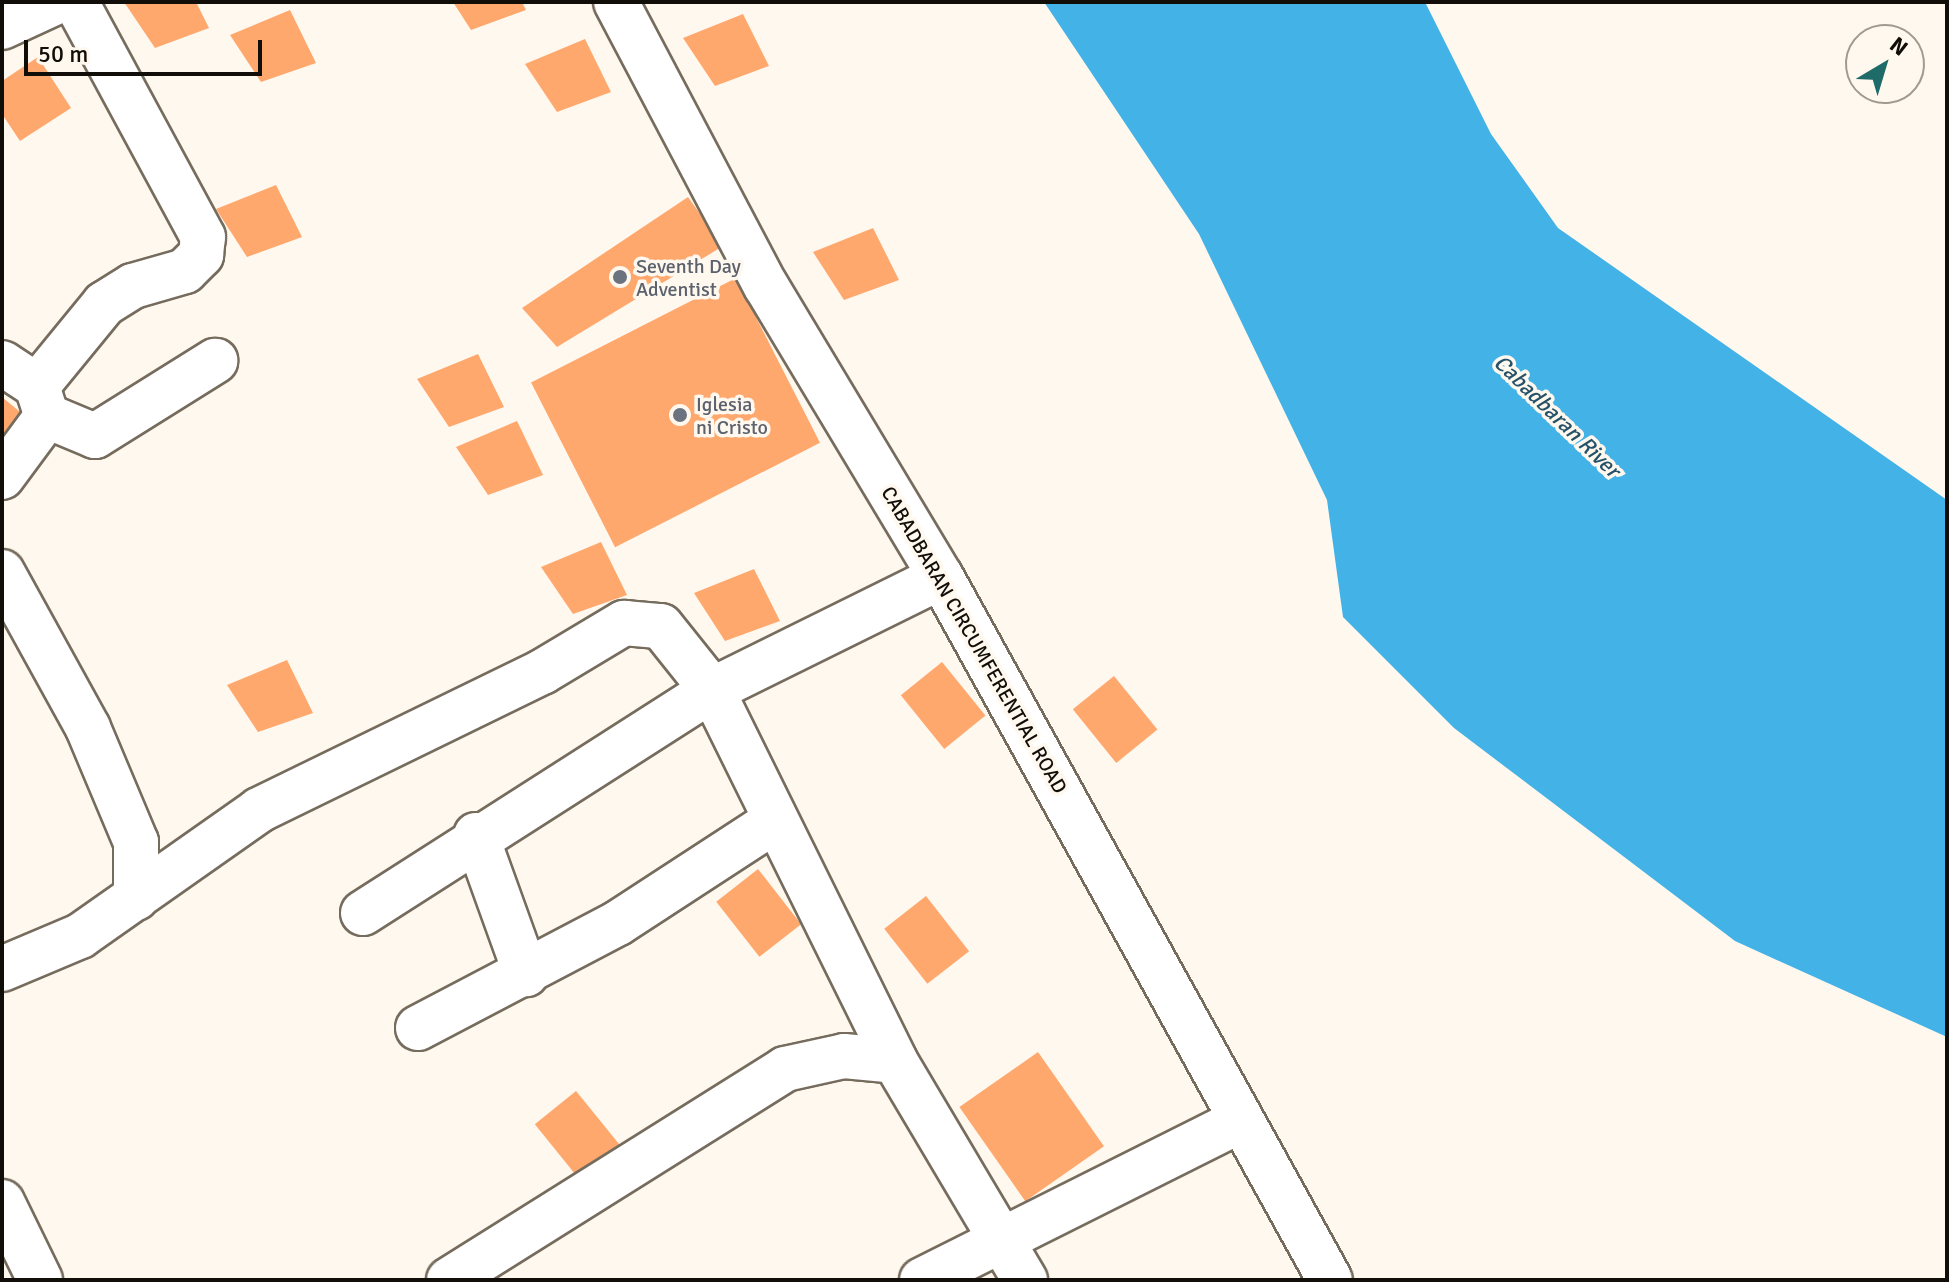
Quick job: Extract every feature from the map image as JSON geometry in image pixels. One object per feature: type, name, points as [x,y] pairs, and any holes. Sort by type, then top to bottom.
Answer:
[{"type":"street","points":[[2,27],[56,2]]},
{"type":"street","points":[[2,477],[29,389],[104,304],[133,286],[185,271],[201,255],[203,237],[76,2]]},
{"type":"street","name":"CABADBARAN CIRCUMFERENTIAL ROAD","points":[[616,2],[766,286],[941,577],[1239,1121],[1330,1280]]},
{"type":"street","points":[[29,389],[95,436],[215,361]]},
{"type":"street","points":[[2,572],[88,728],[136,842],[136,898]]},
{"type":"street","points":[[363,913],[476,835],[712,690],[941,577]]},
{"type":"street","points":[[2,969],[80,936],[259,810],[624,623],[646,622],[675,635],[712,690],[773,822],[895,1061],[1025,1280]]},
{"type":"street","points":[[418,1028],[526,974],[773,822]]},
{"type":"street","points":[[476,835],[526,974]]},
{"type":"street","points":[[449,1280],[785,1069],[844,1056],[895,1061]]},
{"type":"street","points":[[922,1280],[1239,1121]]},
{"type":"street","points":[[2,1202],[40,1280]]},
{"type":"water","name":"Cabadbaran River","points":[[1044,2],[1425,2],[1491,134],[1558,228],[1947,500],[1947,1037],[1735,941],[1454,728],[1343,617],[1327,500],[1199,234]]},
{"type":"building","points":[[124,2],[196,2],[209,28],[155,48]]},
{"type":"building","points":[[453,2],[522,2],[526,10],[471,30]]},
{"type":"building","points":[[290,10],[316,63],[261,82],[230,35]]},
{"type":"building","points":[[743,14],[769,66],[715,86],[683,38]]},
{"type":"building","points":[[585,39],[611,92],[557,112],[525,64]]},
{"type":"building","points":[[38,57],[71,108],[20,141],[2,114],[2,81]]},
{"type":"building","points":[[276,185],[302,237],[247,257],[216,209]]},
{"type":"building","name":"Seventh Day Adventist","points":[[688,197],[723,246],[557,347],[522,308]]},
{"type":"building","points":[[873,228],[899,280],[844,300],[813,252]]},
{"type":"building","name":"Iglesia ni Cristo","points":[[736,278],[820,443],[615,547],[531,382]]},
{"type":"building","points":[[478,354],[504,407],[449,427],[417,379]]},
{"type":"building","points":[[2,397],[25,416],[2,444]]},
{"type":"building","points":[[517,421],[543,475],[488,495],[456,447]]},
{"type":"building","points":[[601,542],[627,595],[573,614],[541,567]]},
{"type":"building","points":[[754,569],[780,621],[725,641],[694,593]]},
{"type":"building","points":[[287,660],[313,713],[258,732],[227,685]]},
{"type":"building","points":[[942,662],[985,716],[944,749],[901,695]]},
{"type":"building","points":[[1114,676],[1157,730],[1116,763],[1073,709]]},
{"type":"building","points":[[758,869],[801,924],[759,957],[716,902]]},
{"type":"building","points":[[926,896],[969,951],[927,984],[884,929]]},
{"type":"building","points":[[1038,1052],[1104,1146],[1025,1201],[959,1107]]},
{"type":"building","points":[[576,1091],[619,1145],[578,1178],[535,1124]]},
{"type":"place","name":"Seventh Day Adventist","points":[[620,277]]},
{"type":"place","name":"Iglesia ni Cristo","points":[[680,415]]}]
